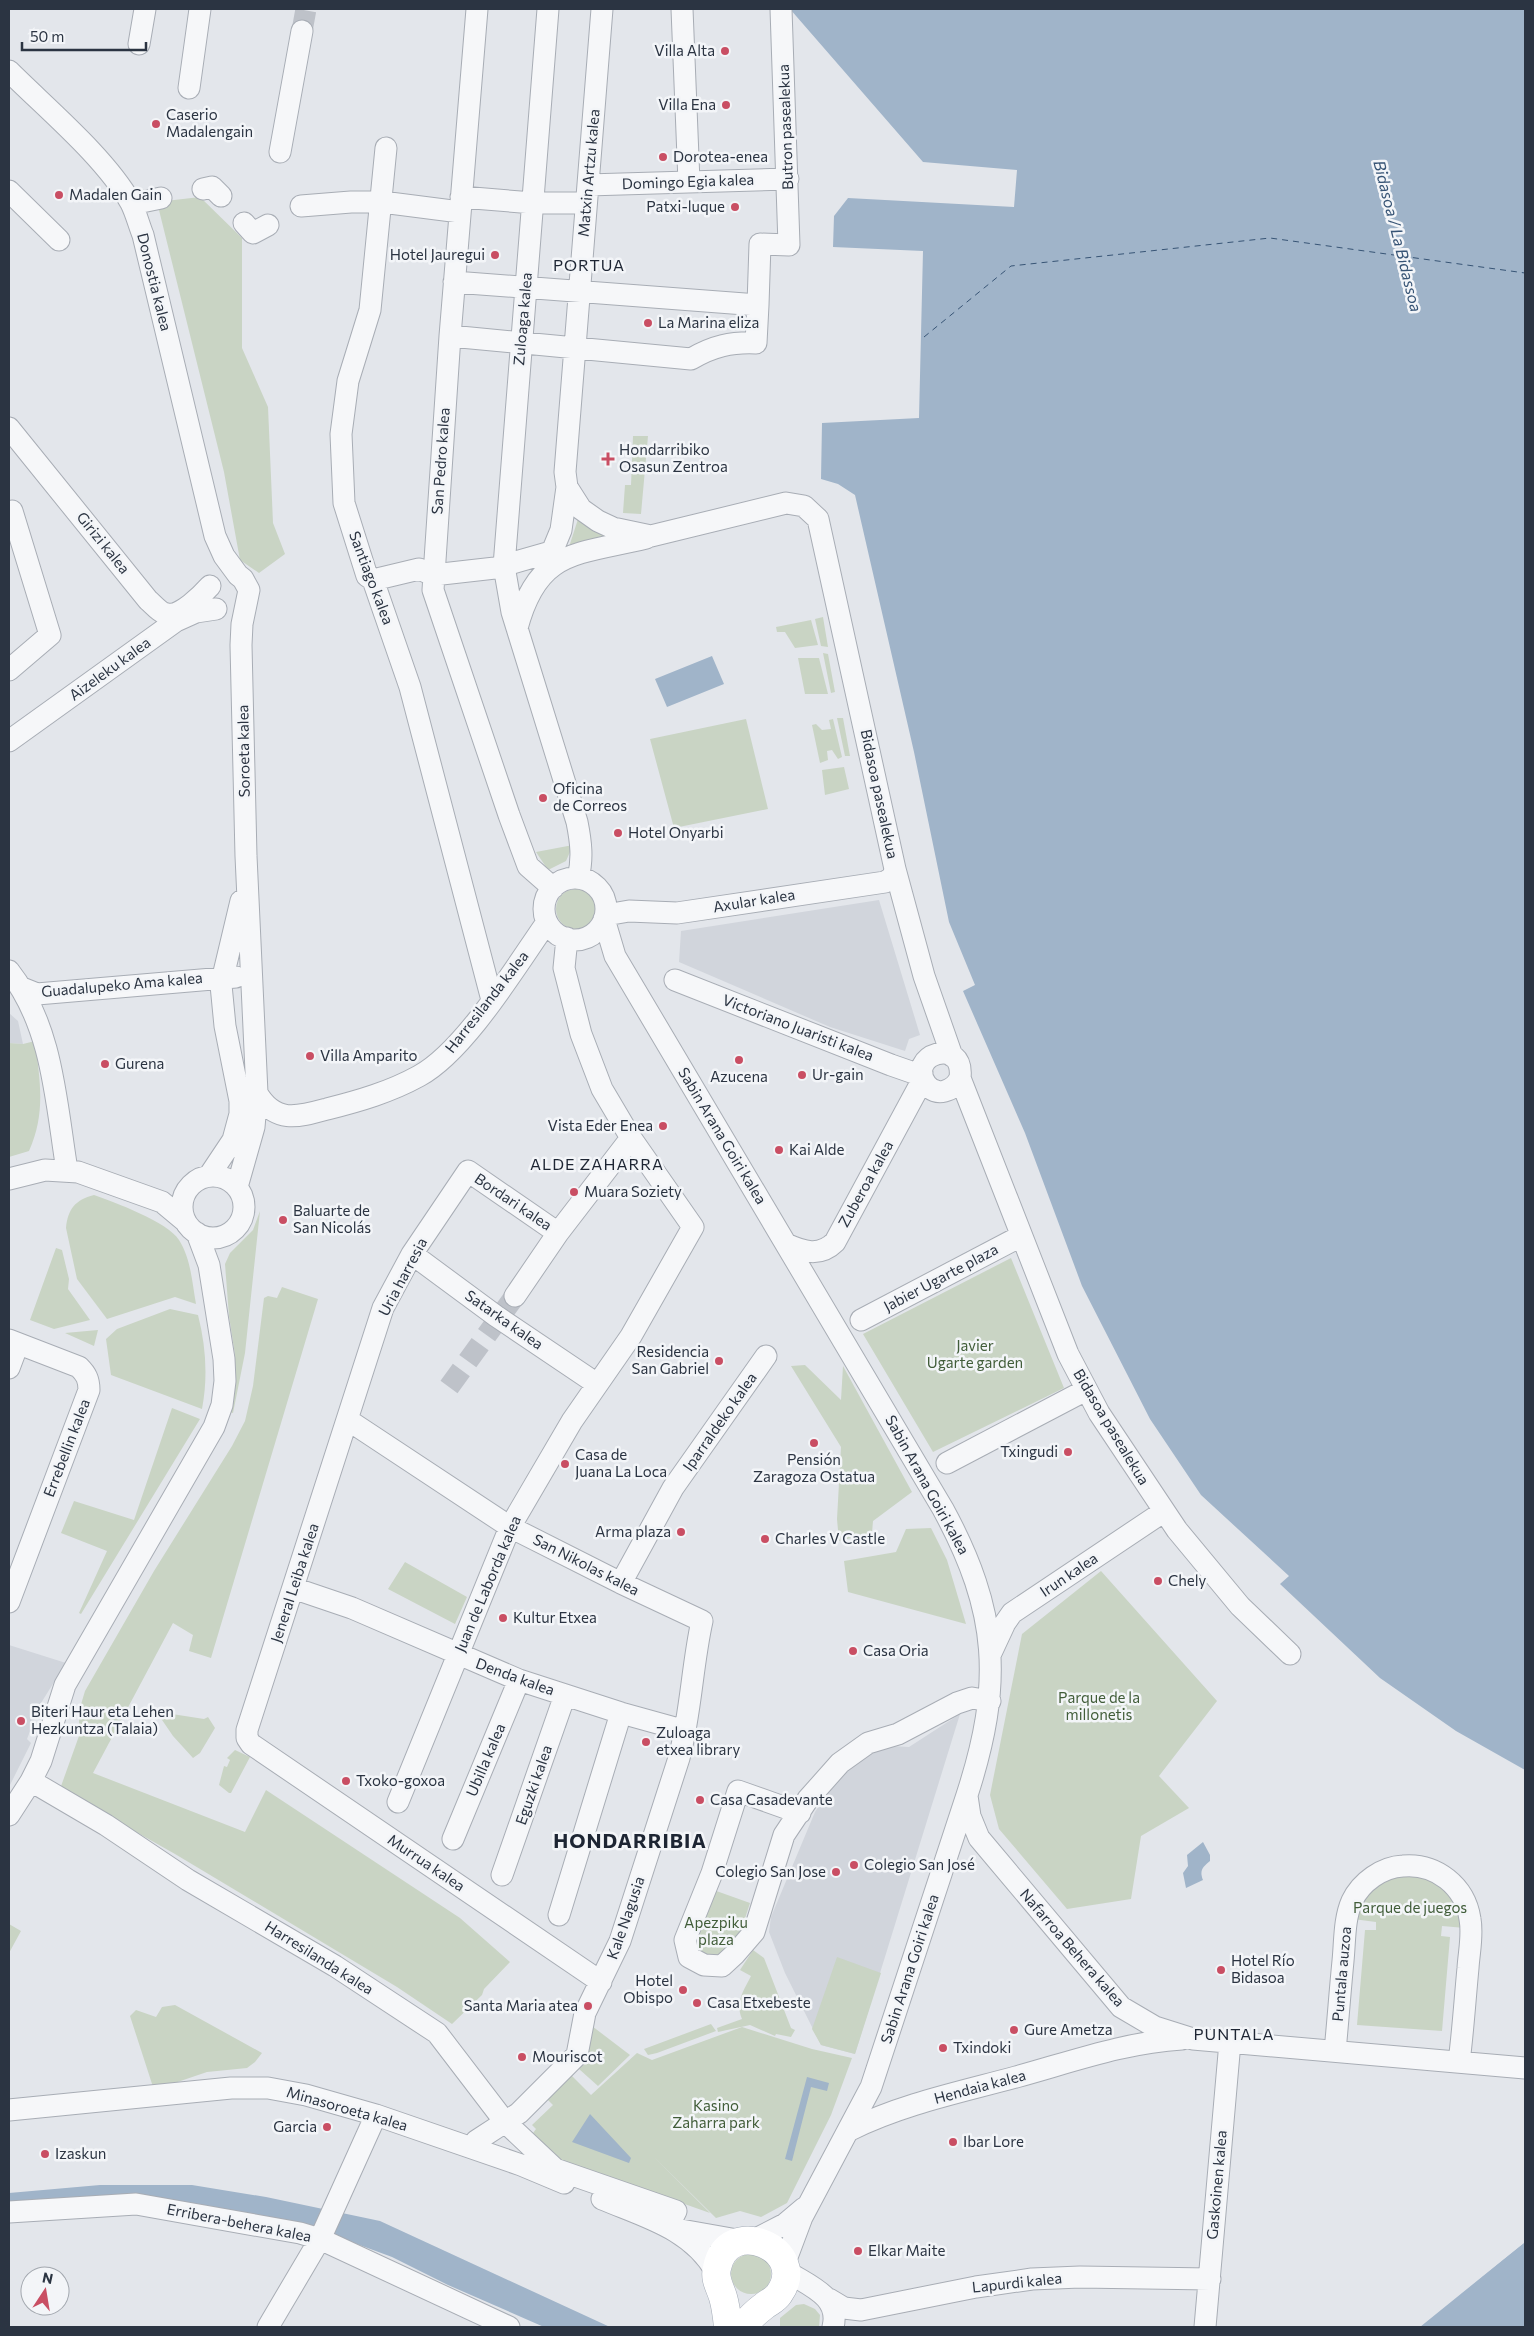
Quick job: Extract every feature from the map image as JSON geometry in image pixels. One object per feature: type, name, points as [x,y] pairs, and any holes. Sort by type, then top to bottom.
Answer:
[{"type":"main road","points":[[728,2327],[719,2283],[719,2259],[733,2245],[748,2240],[773,2248],[778,2284],[742,2327]]},
{"type":"main road","points":[[719,2283],[729,2301],[746,2308],[778,2284]]},
{"type":"street","points":[[139,44],[145,9]]},
{"type":"street","points":[[189,88],[200,9]]},
{"type":"street","name":"San Pedro kalea","points":[[477,9],[454,282],[433,590],[508,815],[528,866],[553,888]]},
{"type":"street","name":"Zuloaga kalea","points":[[548,9],[504,566],[506,589],[582,843],[581,865],[578,878]]},
{"type":"street","name":"Matxin Artzu kalea","points":[[517,628],[525,600],[549,563],[561,530],[569,491],[565,472],[602,9]]},
{"type":"street","points":[[682,9],[689,182]]},
{"type":"street","name":"Butron pasealekua","points":[[758,305],[760,244],[788,245],[788,179],[781,9]]},
{"type":"street","points":[[280,152],[302,31]]},
{"type":"street","name":"Donostia kalea","points":[[9,71],[92,154],[116,181],[132,204],[143,236],[215,536],[224,556],[243,579],[249,590],[247,603]]},
{"type":"street","name":"Santiago kalea","points":[[386,148],[370,310],[348,381],[341,434],[344,503],[368,576],[373,580],[410,688],[492,1000]]},
{"type":"street","name":"Domingo Egia kalea","points":[[301,206],[351,202],[533,203],[587,194],[689,182],[788,179]]},
{"type":"street","points":[[9,191],[59,240]]},
{"type":"street","points":[[132,204],[161,198]]},
{"type":"street","points":[[244,223],[253,233],[268,225]]},
{"type":"street","points":[[450,336],[691,359],[709,348],[732,342],[756,343],[758,305],[579,291],[565,292],[454,282]]},
{"type":"street","name":"Girizi kalea","points":[[9,428],[148,600],[161,612],[174,613],[190,604],[212,583]]},
{"type":"street","points":[[569,491],[581,509],[598,521],[613,528],[651,536]]},
{"type":"street","name":"Bidasoa pasealekua","points":[[373,580],[419,569],[433,575],[504,566],[549,563],[574,555],[786,503],[799,504],[810,510],[818,519],[896,869],[924,976],[952,1056],[960,1065],[960,1078],[1068,1354],[1086,1390],[1163,1512],[1240,1606],[1290,1654]]},
{"type":"street","points":[[9,512],[12,511],[50,635],[9,670]]},
{"type":"street","name":"Donostia kalea","points":[[215,536],[216,559],[209,600],[218,611]]},
{"type":"street","points":[[212,583],[225,573],[238,575]]},
{"type":"street","points":[[218,611],[233,614],[238,612],[247,603]]},
{"type":"street","name":"Soroeta kalea","points":[[238,1187],[254,1127],[257,1093],[246,856],[241,645],[242,624],[247,603]]},
{"type":"street","name":"Soroeta kalea","points":[[218,611],[233,627],[241,645]]},
{"type":"street","name":"Aizeleku kalea","points":[[9,741],[176,621],[196,612],[218,611]]},
{"type":"street","name":"Soroeta kalea","points":[[209,1176],[233,1140],[240,1114],[238,1088],[222,998],[222,976],[240,906],[246,856]]},
{"type":"street","name":"Axular kalea","points":[[605,917],[629,911],[677,913],[885,882],[893,877],[896,869]]},
{"type":"street","points":[[578,878],[592,884],[600,891],[605,900],[605,917],[599,928],[591,935],[572,939],[554,930],[548,922],[545,904],[553,888],[564,880],[578,878]]},
{"type":"street","name":"Sabin Arana Goiri kalea","points":[[605,917],[615,956],[956,1532],[976,1580],[988,1630],[991,1653],[990,1701],[978,1760],[879,2065],[871,2087],[850,2130],[810,2202],[778,2284]]},
{"type":"street","name":"Harresilanda kalea","points":[[257,1093],[262,1101],[276,1112],[292,1117],[377,1096],[421,1075],[449,1054],[492,1000],[548,922]]},
{"type":"street","points":[[515,1296],[558,1232],[631,1138],[602,1089],[581,1034],[564,968],[572,939]]},
{"type":"street","name":"Sabin Arana Goiri kalea","points":[[572,939],[597,944],[615,956]]},
{"type":"street","points":[[9,971],[22,988],[49,1053],[67,1170]]},
{"type":"street","points":[[222,976],[238,977],[253,982]]},
{"type":"street","name":"Guadalupeko Ama kalea","points":[[22,988],[37,994],[222,976]]},
{"type":"street","name":"Victoriano Juaristi kalea","points":[[675,980],[922,1076]]},
{"type":"street","points":[[952,1056],[946,1053],[934,1054],[925,1062],[922,1076],[931,1089],[942,1092],[953,1088],[960,1078]]},
{"type":"street","name":"Zuberoa kalea","points":[[786,1244],[801,1251],[819,1252],[835,1242],[922,1076]]},
{"type":"street","name":"Juan de Laborda kalea","points":[[398,1802],[510,1527],[572,1421],[631,1336],[693,1227],[631,1138]]},
{"type":"street","points":[[9,1179],[35,1172],[67,1170],[153,1198],[171,1208],[191,1227],[211,1238],[226,1236],[235,1230],[244,1214],[243,1197],[238,1187],[225,1178],[209,1176],[171,1195],[153,1198]]},
{"type":"street","name":"Bordari kalea","points":[[468,1171],[558,1232]]},
{"type":"street","name":"Uria harresia","points":[[348,1420],[383,1308],[412,1254],[468,1171]]},
{"type":"street","points":[[9,1816],[31,1781],[48,1742],[65,1685],[214,1427],[222,1405],[225,1381],[224,1359],[206,1254],[182,1206],[188,1188]]},
{"type":"street","points":[[211,1277],[216,1256],[226,1236]]},
{"type":"street","name":"Jabier Ugarte plaza","points":[[861,1320],[1021,1236]]},
{"type":"street","name":"Satarka kalea","points":[[412,1254],[496,1316],[598,1384]]},
{"type":"street","points":[[9,1368],[13,1342]]},
{"type":"street","name":"Errebellin kalea","points":[[9,1602],[89,1383],[87,1374],[79,1366],[13,1342]]},
{"type":"street","name":"Iparraldeko kalea","points":[[621,1583],[673,1488],[766,1356]]},
{"type":"street","points":[[947,1464],[1086,1390]]},
{"type":"street","name":"San Nikolas kalea","points":[[348,1420],[510,1527],[702,1621]]},
{"type":"street","name":"Jeneral Leiba kalea","points":[[251,1744],[247,1738],[246,1730],[348,1420]]},
{"type":"street","name":"Irun kalea","points":[[991,1653],[1005,1623],[1012,1613],[1163,1512]]},
{"type":"street","name":"Denda kalea","points":[[293,1588],[352,1608],[457,1655],[519,1680],[621,1713],[686,1730]]},
{"type":"street","name":"Kale Nagusia","points":[[473,2148],[476,2141],[519,2113],[578,2055],[585,2013],[620,1941],[686,1730],[694,1655],[702,1621]]},
{"type":"street","name":"Ubilla kalea","points":[[453,1839],[519,1680]]},
{"type":"street","name":"Eguzki kalea","points":[[502,1875],[564,1695]]},
{"type":"street","points":[[800,1813],[738,1791],[712,1873],[685,1940],[689,1958],[704,1964],[722,1966],[754,1932],[784,1835],[800,1813],[808,1799],[840,1763],[868,1743],[898,1734],[957,1703],[972,1698],[990,1701]]},
{"type":"street","points":[[559,1915],[621,1713]]},
{"type":"street","name":"Murrua kalea","points":[[251,1744],[601,1982]]},
{"type":"street","name":"Harresilanda kalea","points":[[31,1781],[106,1825],[188,1880],[335,1966],[436,2033],[505,2122],[556,2169],[676,2211],[668,2227]]},
{"type":"street","name":"Nafarroa Behera kalea","points":[[967,1795],[970,1816],[979,1838],[1121,2007],[1155,2027],[1192,2039],[1525,2068]]},
{"type":"street","name":"Puntala auzoa","points":[[1335,2051],[1346,1923],[1353,1900],[1359,1889],[1378,1874],[1401,1866],[1413,1866],[1433,1871],[1447,1879],[1463,1897],[1468,1908],[1471,1933],[1459,2062]]},
{"type":"street","points":[[1113,2050],[1122,2042],[1128,2031],[1127,2018],[1121,2007]]},
{"type":"street","name":"Hendaia kalea","points":[[850,2130],[895,2111],[1113,2050],[1152,2042],[1192,2039]]},
{"type":"street","name":"Gaskoinen kalea","points":[[1205,2327],[1230,2042]]},
{"type":"street","name":"Minasoroeta kalea","points":[[9,2110],[249,2087],[287,2090],[376,2115],[521,2165],[668,2227],[707,2236],[748,2240]]},
{"type":"street","points":[[268,2327],[321,2237],[376,2115]]},
{"type":"street","name":"Sabin Arana Goiri kalea","points":[[748,2240],[785,2224],[810,2202]]},
{"type":"street","name":"Erribera-behera kalea","points":[[9,2212],[136,2204],[321,2237],[509,2327]]},
{"type":"street","name":"Minasoroeta kalea","points":[[668,2227],[697,2246],[719,2283]]},
{"type":"street","name":"Lapurdi kalea","points":[[827,2298],[844,2308],[861,2310],[976,2287],[1032,2279],[1118,2277],[1210,2279]]},
{"type":"street","points":[[778,2284],[827,2298],[835,2319],[833,2327]]},
{"type":"shaded area","points":[[879,900],[920,1035],[909,1039],[905,1051],[830,1027],[679,962],[681,931]]},
{"type":"shaded area","points":[[9,1013],[18,1021],[23,1044],[9,1043]]},
{"type":"shaded area","name":"Biteri Haur eta Lehen Hezkuntza (Talaia)","points":[[9,1645],[66,1663],[41,1703],[27,1739],[31,1743],[9,1787]]},
{"type":"shaded area","name":"Colegio San José","points":[[960,1714],[855,2054],[821,2045],[785,1973],[769,1932],[771,1917],[815,1812],[834,1782],[858,1756],[892,1746],[909,1747]]},
{"type":"green space","points":[[200,197],[242,238],[242,348],[268,407],[273,523],[285,554],[259,573],[240,560],[224,472],[157,202]]},
{"type":"green space","points":[[633,436],[648,436],[641,514],[623,513],[625,485],[631,485]]},
{"type":"green space","points":[[579,516],[618,534],[568,550]]},
{"type":"green space","points":[[823,617],[828,647],[821,646],[815,619]]},
{"type":"green space","points":[[811,620],[818,645],[795,648],[785,632],[777,632],[776,627]]},
{"type":"green space","points":[[823,653],[828,654],[835,692],[831,693]]},
{"type":"green space","points":[[798,658],[819,658],[828,694],[805,694]]},
{"type":"green space","points":[[837,718],[843,718],[850,756],[845,756]]},
{"type":"green space","points":[[746,719],[768,809],[674,828],[650,739]]},
{"type":"green space","points":[[833,719],[842,757],[838,759],[832,750],[827,751],[828,760],[820,763],[812,725],[816,724],[822,730],[831,729],[829,720]]},
{"type":"green space","points":[[844,767],[849,789],[825,795],[822,770]]},
{"type":"green space","points":[[573,845],[566,861],[548,870],[536,852]]},
{"type":"green space","points":[[576,889],[590,895],[596,909],[590,923],[576,929],[562,923],[556,909],[562,895]]},
{"type":"green space","points":[[35,1041],[40,1097],[38,1123],[29,1151],[9,1157],[9,1043],[23,1044]]},
{"type":"green space","points":[[94,1195],[140,1213],[173,1233],[179,1240],[186,1255],[196,1304],[175,1297],[107,1319],[77,1279],[66,1228],[74,1206],[87,1197]]},
{"type":"green space","points":[[260,1211],[245,1353],[233,1413],[230,1412],[235,1381],[235,1355],[229,1316],[225,1264],[230,1253],[253,1230]]},
{"type":"green space","points":[[56,1248],[62,1250],[69,1279],[68,1289],[90,1320],[54,1329],[30,1320]]},
{"type":"green space","name":"Javier Ugarte garden","points":[[1011,1258],[1064,1388],[933,1452],[863,1334]]},
{"type":"green space","points":[[282,1287],[318,1299],[211,1658],[189,1651],[193,1635],[173,1623],[93,1773],[245,1832],[266,1790],[460,1918],[510,1962],[484,1989],[482,1995],[452,2024],[397,1987],[175,1854],[60,1789],[79,1736],[79,1711],[85,1691],[154,1571],[232,1446],[245,1421],[253,1386],[264,1298],[268,1296],[277,1298]]},
{"type":"green space","points":[[170,1309],[198,1315],[203,1338],[205,1362],[205,1386],[202,1409],[111,1375],[106,1339],[117,1329]]},
{"type":"green space","points":[[98,1330],[94,1346],[65,1333]]},
{"type":"green space","points":[[805,1365],[841,1400],[843,1366],[912,1492],[873,1521],[872,1533],[839,1541],[837,1519],[841,1447],[791,1366]]},
{"type":"green space","points":[[172,1408],[200,1419],[81,1614],[79,1613],[107,1551],[61,1533],[74,1501],[134,1520]]},
{"type":"green space","points":[[931,1528],[947,1560],[966,1624],[848,1592],[844,1561],[896,1552],[906,1529]]},
{"type":"green space","points":[[405,1562],[467,1597],[455,1624],[388,1589]]},
{"type":"green space","name":"Parque de la millonetis","points":[[1101,1571],[1217,1701],[1159,1776],[1189,1808],[1141,1836],[1131,1899],[1067,1909],[999,1829],[990,1795],[1022,1634]]},
{"type":"green space","points":[[167,1709],[172,1714],[204,1719],[208,1717],[215,1728],[200,1753],[193,1758],[173,1736],[160,1717]]},
{"type":"green space","points":[[235,1750],[250,1757],[231,1793],[229,1793],[219,1785],[224,1766],[227,1767],[230,1760],[227,1758]]},
{"type":"green space","name":"Parque de juegos","points":[[1413,1871],[1452,1891],[1465,1928],[1442,1926],[1441,1936],[1450,1937],[1442,2031],[1357,2025],[1365,1930],[1376,1930],[1376,1922],[1353,1919],[1371,1885]]},
{"type":"green space","name":"Apezpiku plaza","points":[[708,1888],[750,1903],[735,1949],[715,1959],[692,1952]]},
{"type":"green space","points":[[9,1924],[21,1931],[9,1953]]},
{"type":"green space","points":[[753,1950],[764,1958],[791,2028],[795,2030],[791,2037],[776,2034],[775,2036],[750,2025],[718,2032],[717,2028],[742,2019],[739,2007],[740,2002],[751,1976],[740,1970]]},
{"type":"green space","points":[[837,1957],[881,1973],[855,2054],[821,2045],[812,2029]]},
{"type":"green space","points":[[175,2005],[262,2053],[247,2068],[207,2072],[154,2090],[130,2016],[136,2010],[156,2017],[162,2007]]},
{"type":"green space","points":[[588,2023],[630,2055],[598,2086],[579,2069],[587,2059],[590,2048]]},
{"type":"green space","points":[[711,2024],[716,2031],[657,2053],[648,2055],[644,2049]]},
{"type":"green space","name":"Kasino Zaharra park","points":[[742,2027],[812,2049],[852,2058],[831,2115],[787,2203],[761,2217],[740,2211],[716,2218],[654,2157],[710,2213],[560,2160],[533,2133],[536,2129],[532,2125],[553,2105],[546,2098],[569,2073],[591,2095],[637,2053],[652,2060]]},
{"type":"green space","points":[[751,2254],[765,2260],[771,2274],[765,2288],[751,2294],[737,2288],[731,2274],[737,2260]]},
{"type":"green space","points":[[804,2304],[815,2309],[820,2315],[819,2327],[780,2327],[780,2318],[796,2305]]},
{"type":"water","name":"Bidasoa / La Bidassoa","points":[[790,9],[1525,9],[1525,1770],[1456,1731],[1380,1678],[1280,1584],[1289,1576],[1201,1495],[1150,1419],[1082,1286],[1025,1133],[963,991],[975,985],[949,922],[914,752],[855,495],[838,484],[821,479],[822,423],[919,418],[923,251],[833,247],[834,216],[848,198],[1014,207],[1017,170],[923,162]]},
{"type":"water","points":[[712,656],[724,684],[667,707],[655,679]]},
{"type":"water","points":[[1203,1842],[1210,1855],[1210,1861],[1202,1869],[1203,1880],[1186,1888],[1183,1873],[1188,1866],[1187,1855]]},
{"type":"water","points":[[807,2077],[829,2083],[827,2091],[811,2087],[792,2161],[785,2159]]},
{"type":"water","points":[[590,2114],[631,2158],[629,2163],[572,2142]]},
{"type":"water","points":[[100,2185],[192,2185],[266,2197],[380,2221],[610,2327],[544,2327],[448,2285],[392,2257],[346,2240],[239,2213],[9,2208],[9,2193]]},
{"type":"water","points":[[1525,2242],[1525,2327],[1420,2327]]},
{"type":"pier","points":[[1525,2239],[1525,2242],[1418,2327],[1419,2325]]},
{"type":"ferry route","points":[[924,337],[1011,266],[1270,238],[1525,273]]},
{"type":"tunnel","points":[[302,31],[306,9]]},
{"type":"tunnel","points":[[449,1387],[515,1296]]},
{"type":"place","name":"Villa Alta","points":[[725,51]]},
{"type":"place","name":"Villa Ena","points":[[726,105]]},
{"type":"place","name":"Caserio Madalengain","points":[[156,124]]},
{"type":"place","name":"Dorotea-enea","points":[[663,157]]},
{"type":"place","name":"Madalen Gain","points":[[59,195]]},
{"type":"place","name":"Patxi-luque","points":[[735,207]]},
{"type":"place","name":"Hotel Jauregui","points":[[495,255]]},
{"type":"place","name":"La Marina eliza","points":[[648,323]]},
{"type":"place","name":"Hondarribiko Osasun Zentroa","points":[[608,459]]},
{"type":"place","name":"Oficina de Correos","points":[[543,798]]},
{"type":"place","name":"Hotel Onyarbi","points":[[618,833]]},
{"type":"place","name":"Villa Amparito","points":[[310,1056]]},
{"type":"place","name":"Azucena","points":[[739,1060]]},
{"type":"place","name":"Gurena","points":[[105,1064]]},
{"type":"place","name":"Ur-gain","points":[[802,1075]]},
{"type":"place","name":"Vista Eder Enea","points":[[663,1126]]},
{"type":"place","name":"Kai Alde","points":[[779,1150]]},
{"type":"place","name":"Muara Soziety","points":[[574,1192]]},
{"type":"place","name":"Baluarte de San Nicolás","points":[[283,1220]]},
{"type":"place","name":"Residencia San Gabriel","points":[[719,1361]]},
{"type":"place","name":"Pensión Zaragoza Ostatua","points":[[814,1443]]},
{"type":"place","name":"Txingudi","points":[[1068,1452]]},
{"type":"place","name":"Casa de Juana La Loca","points":[[565,1464]]},
{"type":"place","name":"Arma plaza","points":[[681,1532]]},
{"type":"place","name":"Charles V Castle","points":[[765,1539]]},
{"type":"place","name":"Chely","points":[[1158,1581]]},
{"type":"place","name":"Kultur Etxea","points":[[503,1618]]},
{"type":"place","name":"Casa Oria","points":[[853,1651]]},
{"type":"place","name":"Biteri Haur eta Lehen Hezkuntza (Talaia)","points":[[21,1721]]},
{"type":"place","name":"Zuloaga etxea library","points":[[646,1742]]},
{"type":"place","name":"Txoko-goxoa","points":[[346,1781]]},
{"type":"place","name":"Casa Casadevante","points":[[700,1800]]},
{"type":"place","name":"Colegio San José","points":[[854,1865]]},
{"type":"place","name":"Colegio San Jose","points":[[836,1872]]},
{"type":"place","name":"Hotel Río Bidasoa","points":[[1221,1970]]},
{"type":"place","name":"Hotel Obispo","points":[[683,1990]]},
{"type":"place","name":"Casa Etxebeste","points":[[697,2003]]},
{"type":"place","name":"Santa Maria atea","points":[[588,2006]]},
{"type":"place","name":"Gure Ametza","points":[[1014,2030]]},
{"type":"place","name":"Txindoki","points":[[943,2048]]},
{"type":"place","name":"Mouriscot","points":[[522,2057]]},
{"type":"place","name":"Garcia","points":[[327,2127]]},
{"type":"place","name":"Ibar Lore","points":[[953,2142]]},
{"type":"place","name":"Izaskun","points":[[45,2154]]},
{"type":"place","name":"Elkar Maite","points":[[858,2251]]},
{"type":"district","name":"PORTUA","points":[[589,265]]},
{"type":"district","name":"ALDE ZAHARRA","points":[[597,1164]]},
{"type":"district","name":"HONDARRIBIA","points":[[630,1841]]},
{"type":"district","name":"PUNTALA","points":[[1234,2034]]}]
